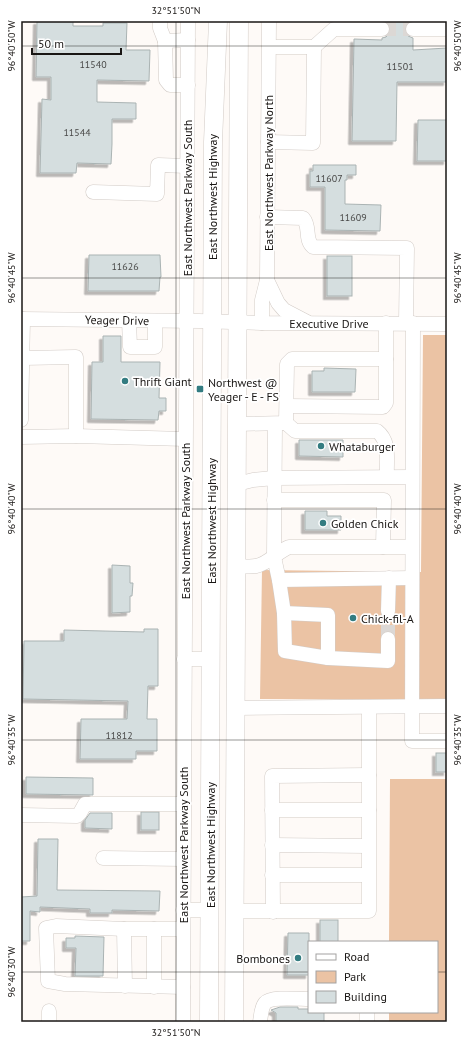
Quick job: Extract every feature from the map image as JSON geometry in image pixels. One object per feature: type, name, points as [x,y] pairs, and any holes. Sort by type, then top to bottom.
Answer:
[{"type":"main road","name":"East Northwest Highway","points":[[209,1022],[213,122],[218,21]]},
{"type":"main road","name":"East Northwest Highway","points":[[234,1022],[239,21]]},
{"type":"main road","points":[[210,704],[236,708]]},
{"type":"street","points":[[160,21],[160,28],[165,41],[166,80],[170,85],[188,85]]},
{"type":"street","name":"East Northwest Parkway South","points":[[182,1022],[188,21]]},
{"type":"street","name":"East Northwest Parkway North","points":[[262,324],[262,300],[267,280],[269,21]]},
{"type":"street","points":[[269,47],[314,47],[334,29],[382,29]]},
{"type":"street","points":[[413,29],[447,29]]},
{"type":"street","points":[[165,41],[188,40]]},
{"type":"street","points":[[268,142],[313,143],[314,47]]},
{"type":"street","points":[[93,192],[157,194],[158,165],[187,166]]},
{"type":"street","points":[[267,217],[303,218],[308,225],[309,243],[313,247],[407,248],[410,323],[412,477],[412,741],[447,741]]},
{"type":"street","points":[[267,280],[278,303],[284,310],[310,323]]},
{"type":"street","points":[[21,420],[23,358],[22,320]]},
{"type":"street","name":"Yeager Drive","points":[[22,320],[212,322]]},
{"type":"street","points":[[130,320],[130,347],[155,348],[155,321]]},
{"type":"street","name":"Executive Drive","points":[[212,322],[262,324],[447,324]]},
{"type":"street","points":[[287,406],[383,407],[386,403],[386,324]]},
{"type":"street","points":[[23,358],[76,358],[76,436]]},
{"type":"street","points":[[386,359],[292,359],[287,364],[287,406],[281,424],[274,478],[274,556],[284,613],[285,650],[328,658],[388,661],[388,639]]},
{"type":"street","points":[[237,424],[281,424],[294,431],[377,431],[383,436],[386,443],[387,476]]},
{"type":"street","points":[[21,437],[76,436],[185,439]]},
{"type":"street","points":[[237,484],[253,480],[274,478],[412,477]]},
{"type":"street","points":[[274,500],[384,500],[383,546]]},
{"type":"street","points":[[236,566],[256,566],[289,547],[412,547]]},
{"type":"street","points":[[388,611],[389,578]]},
{"type":"street","points":[[279,580],[412,578]]},
{"type":"street","points":[[284,613],[328,614],[328,658]]},
{"type":"street","points":[[184,659],[210,659]]},
{"type":"street","points":[[236,708],[447,706]]},
{"type":"street","points":[[234,911],[368,911],[369,707]]},
{"type":"street","points":[[273,912],[272,776],[369,775]]},
{"type":"street","points":[[21,815],[77,816],[85,804],[183,804]]},
{"type":"street","points":[[272,810],[368,810]]},
{"type":"street","points":[[272,845],[368,846]]},
{"type":"street","points":[[103,858],[183,859]]},
{"type":"street","points":[[272,875],[368,875]]},
{"type":"street","points":[[183,910],[210,910]]},
{"type":"street","points":[[183,928],[124,929],[56,926],[46,928],[48,981],[65,984],[183,987]]},
{"type":"street","points":[[124,929],[124,986]]},
{"type":"street","points":[[154,929],[154,986]]},
{"type":"street","points":[[260,1022],[261,1012],[265,1003],[272,999],[308,999]]},
{"type":"green space","points":[[423,335],[447,335],[447,700],[260,699],[262,570],[421,572]]},
{"type":"green space","points":[[390,779],[447,779],[447,1022],[389,1022],[389,1013],[438,1013],[438,941],[389,941]]},
{"type":"building","points":[[37,21],[73,21],[73,26],[103,26],[103,23],[127,23],[126,50],[150,50],[149,81],[97,80],[97,102],[136,103],[136,119],[112,119],[111,164],[77,163],[76,173],[40,173],[42,99],[51,100],[51,77],[36,77]]},
{"type":"building","points":[[384,21],[411,21],[406,24],[405,29],[408,36],[413,38],[413,50],[447,48],[447,82],[397,82],[396,141],[352,141],[354,39],[382,40],[382,38],[389,34],[390,29],[389,24]]},
{"type":"building","points":[[418,120],[447,120],[447,161],[417,161]]},
{"type":"building","points":[[313,165],[356,165],[356,175],[347,175],[347,180],[345,180],[345,204],[381,205],[380,231],[325,230],[325,187],[310,187],[310,171],[313,171]]},
{"type":"building","points":[[89,255],[160,255],[161,277],[159,291],[88,291]]},
{"type":"building","points":[[327,256],[352,256],[352,296],[327,296]]},
{"type":"building","name":"Thrift Giant","points":[[103,336],[121,336],[121,362],[160,362],[159,398],[166,398],[166,411],[159,411],[158,420],[91,419],[92,362],[103,362]]},
{"type":"building","points":[[324,368],[356,369],[355,392],[312,392],[312,371],[324,371]]},
{"type":"building","name":"Whataburger","points":[[299,440],[343,440],[343,457],[299,456]]},
{"type":"building","name":"Golden Chick","points":[[305,511],[327,511],[327,516],[341,516],[341,530],[305,530]]},
{"type":"building","points":[[112,565],[130,566],[130,583],[133,583],[132,596],[130,596],[130,612],[112,613]]},
{"type":"building","points":[[144,629],[158,629],[158,686],[148,686],[147,719],[157,719],[157,751],[136,751],[136,759],[80,759],[81,719],[127,719],[128,701],[23,699],[24,641],[64,641],[64,630],[144,632]]},
{"type":"building","points":[[436,753],[447,753],[447,772],[436,772]]},
{"type":"building","points":[[26,777],[93,778],[93,795],[26,794]]},
{"type":"building","points":[[141,812],[159,812],[159,830],[141,830]]},
{"type":"building","points":[[90,813],[112,813],[112,829],[85,828],[85,820]]},
{"type":"building","points":[[38,839],[58,839],[57,890],[160,891],[159,911],[112,910],[112,913],[90,913],[90,909],[40,907],[40,912],[30,911],[30,941],[21,941],[21,897],[37,896]]},
{"type":"building","points":[[320,920],[338,920],[338,941],[320,941]]},
{"type":"building","points":[[288,933],[309,933],[308,975],[287,975]]},
{"type":"building","points":[[75,936],[104,937],[103,976],[75,976],[76,948],[66,948],[66,938],[75,938]]},
{"type":"building","points":[[280,1007],[298,1007],[298,1009],[308,1009],[308,1013],[324,1013],[324,1022],[276,1022],[276,1013],[271,1010]]},
{"type":"tunnel","points":[[382,29],[413,29]]},
{"type":"tunnel","points":[[388,611],[388,639]]},
{"type":"place","name":"Thrift Giant","points":[[125,381]]},
{"type":"place","name":"Northwest @ Yeager - E - FS","points":[[200,389]]},
{"type":"place","name":"Whataburger","points":[[321,446]]},
{"type":"place","name":"Golden Chick","points":[[323,523]]},
{"type":"place","name":"Chick-fil-A","points":[[353,618]]},
{"type":"place","name":"Bombones","points":[[298,958]]}]
